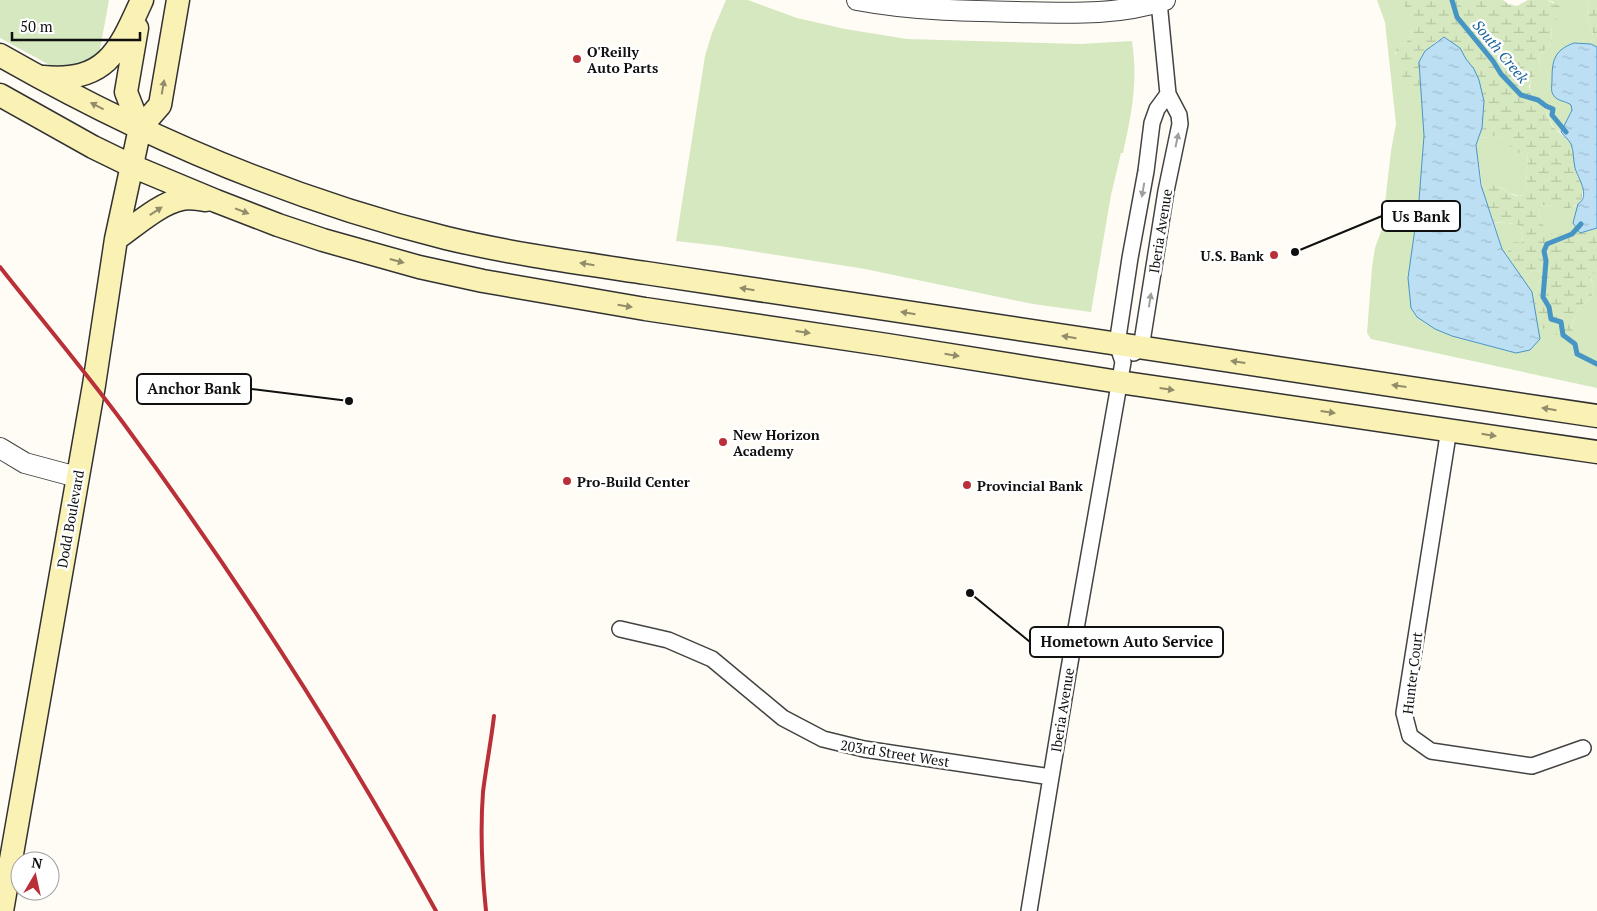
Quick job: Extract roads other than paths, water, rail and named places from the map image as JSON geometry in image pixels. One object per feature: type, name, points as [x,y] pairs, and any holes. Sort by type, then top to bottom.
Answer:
[{"type":"main road","points":[[140,128],[126,92],[142,0]]},
{"type":"main road","points":[[37,76],[68,77],[94,70],[108,61],[122,43],[142,0]]},
{"type":"main road","name":"Dodd Boulevard","points":[[2,911],[94,385],[116,239],[140,128],[160,105],[178,0]]},
{"type":"main road","points":[[0,55],[37,76],[140,128],[209,159],[268,183],[334,206],[447,238],[521,254],[1120,363],[1449,429],[1597,452]]},
{"type":"main road","points":[[0,95],[85,143],[132,166],[216,202],[278,225],[370,254],[507,286],[887,345],[1120,363],[1141,348],[1597,416]]},
{"type":"main road","points":[[116,239],[164,206],[183,198],[216,202]]},
{"type":"street","points":[[857,0],[929,10],[1081,13],[1134,9],[1162,1]]},
{"type":"street","name":"Iberia Avenue","points":[[1141,348],[1166,191],[1180,124],[1179,115],[1168,94],[1162,1]]},
{"type":"street","name":"Iberia Avenue","points":[[1029,911],[1120,363],[1130,258],[1146,171],[1152,123],[1156,109],[1168,94]]},
{"type":"street","name":"Hunter Court","points":[[1449,429],[1404,713],[1410,736],[1431,751],[1532,766],[1583,748]]},
{"type":"street","points":[[0,448],[25,463],[77,477]]},
{"type":"street","name":"203rd Street West","points":[[620,628],[668,640],[712,659],[783,718],[823,739],[864,749],[1052,777]]},
{"type":"water","points":[[1444,37],[1460,48],[1479,80],[1484,101],[1482,128],[1476,145],[1481,185],[1502,249],[1532,292],[1540,339],[1530,350],[1516,353],[1452,336],[1435,329],[1417,317],[1411,308],[1408,278],[1419,200],[1424,136],[1419,62],[1425,51]]},
{"type":"water","points":[[1574,43],[1591,44],[1597,47],[1597,228],[1580,233],[1573,223],[1578,204],[1582,201],[1584,192],[1575,168],[1571,144],[1561,132],[1572,110],[1571,105],[1555,98],[1552,88],[1553,67],[1556,57],[1562,49]]},
{"type":"waterway","name":"South Creek","points":[[1452,0],[1457,17],[1493,61],[1501,74],[1521,95],[1538,100],[1553,109],[1552,115],[1566,132]]},
{"type":"waterway","name":"South Creek","points":[[1581,224],[1572,234],[1547,244],[1544,251],[1546,261],[1543,297],[1549,307],[1551,319],[1561,322],[1563,335],[1575,344],[1577,354],[1597,364]]},
{"type":"railway","points":[[0,267],[109,404],[208,542],[288,662],[364,785],[436,911]]},
{"type":"railway","points":[[486,911],[483,882],[482,807],[494,716]]},
{"type":"place","name":"O'Reilly Auto Parts","points":[[577,59]]},
{"type":"place","name":"Us Bank","points":[[1295,252]]},
{"type":"place","name":"U.S. Bank","points":[[1274,255]]},
{"type":"place","name":"Anchor Bank","points":[[349,401]]},
{"type":"place","name":"New Horizon Academy","points":[[723,442]]},
{"type":"place","name":"Pro-Build Center","points":[[567,481]]},
{"type":"place","name":"Provincial Bank","points":[[967,485]]},
{"type":"place","name":"Hometown Auto Service","points":[[970,593]]}]
